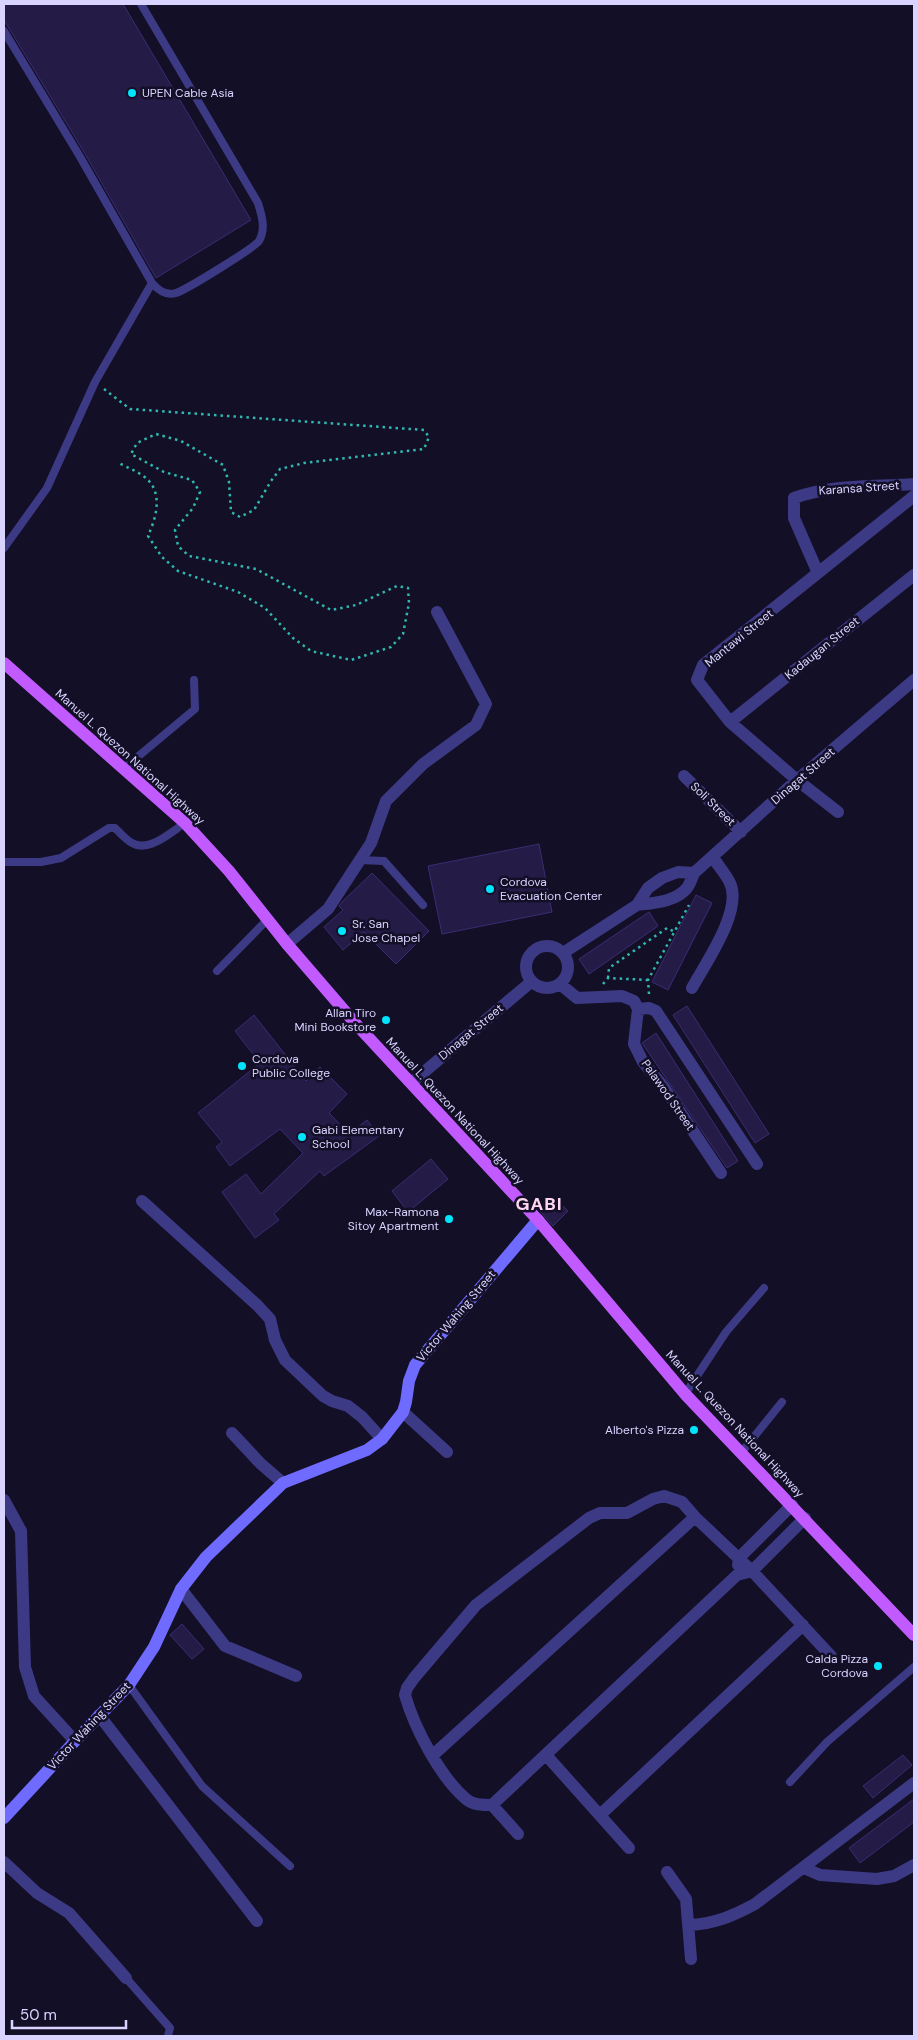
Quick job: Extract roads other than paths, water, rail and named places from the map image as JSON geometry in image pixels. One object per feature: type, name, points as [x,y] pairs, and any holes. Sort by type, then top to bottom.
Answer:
[{"type":"main road","name":"Manuel L. Quezon National Highway","points":[[4,663],[185,823],[229,871],[286,944],[350,1017],[538,1220],[685,1394],[914,1634]]},
{"type":"street","name":"Karansa Street","points":[[818,573],[794,518],[794,498],[812,492],[840,487],[914,484]]},
{"type":"street","name":"Mantawi Street","points":[[838,812],[797,780],[730,722],[697,680],[704,665],[914,496]]},
{"type":"street","name":"Kadaugan Street","points":[[730,722],[914,575]]},
{"type":"street","points":[[286,944],[328,909],[358,860],[371,843],[386,800],[423,764],[476,726],[486,704],[436,612]]},
{"type":"street","name":"Dinagat Street","points":[[637,905],[656,903],[677,895],[686,888],[694,873],[797,780],[914,680]]},
{"type":"street","name":"Soli Street","points":[[684,776],[741,832]]},
{"type":"street","points":[[692,988],[730,915],[733,899],[731,884],[713,857]]},
{"type":"street","name":"Dinagat Street","points":[[562,953],[637,905],[648,888],[668,875],[678,872],[694,873]]},
{"type":"street","points":[[545,946],[553,947],[562,953],[568,963],[568,971],[560,984],[547,988],[537,987],[531,982],[526,965],[532,952],[545,946]]},
{"type":"street","name":"Dinagat Street","points":[[410,1083],[531,982]]},
{"type":"street","points":[[560,984],[577,998],[622,996],[634,1001],[644,1009],[656,1011],[757,1164]]},
{"type":"street","name":"Palawod Street","points":[[644,1009],[634,1044],[643,1062],[663,1086],[721,1174]]},
{"type":"street","points":[[142,1201],[257,1304],[270,1319],[275,1340],[285,1360],[323,1396],[348,1406],[362,1417],[382,1439]]},
{"type":"street","name":"Victor Wahing Street","points":[[4,1818],[129,1685],[154,1648],[182,1589],[206,1557],[283,1483],[367,1450],[382,1439],[403,1412],[409,1381],[415,1365],[538,1220]]},
{"type":"street","points":[[403,1412],[447,1452]]},
{"type":"street","points":[[232,1433],[261,1464],[283,1483]]},
{"type":"street","points":[[518,1834],[492,1805],[477,1804],[466,1799],[432,1756],[408,1704],[407,1688],[476,1605],[589,1518],[600,1513],[627,1513],[653,1499],[664,1496],[682,1502],[695,1517],[752,1571],[831,1656]]},
{"type":"street","points":[[4,1500],[21,1531],[25,1667],[34,1696],[75,1741]]},
{"type":"street","points":[[737,1575],[739,1558],[792,1505]]},
{"type":"street","points":[[432,1756],[695,1517]]},
{"type":"street","points":[[492,1805],[737,1575],[752,1571],[805,1518]]},
{"type":"street","points":[[182,1589],[225,1646],[296,1676]]},
{"type":"street","points":[[600,1814],[803,1625]]},
{"type":"street","points":[[99,1715],[257,1921]]},
{"type":"street","points":[[546,1755],[629,1848]]},
{"type":"street","points":[[689,1925],[715,1922],[741,1912],[767,1896],[914,1783]]},
{"type":"street","points":[[4,1862],[37,1893],[69,1913],[126,1978]]},
{"type":"street","points":[[804,1868],[820,1875],[877,1879],[894,1876],[912,1869]]},
{"type":"street","points":[[667,1872],[686,1899],[691,1959]]},
{"type":"lane","points":[[4,31],[79,155],[152,283],[159,290],[168,294],[176,293],[214,272],[258,242],[263,221],[258,203],[141,4]]},
{"type":"lane","points":[[4,548],[47,488],[95,382],[152,283]]},
{"type":"lane","points":[[123,769],[195,710],[194,680]]},
{"type":"lane","points":[[4,862],[41,862],[61,858],[109,828],[114,828],[132,843],[140,846],[151,844],[185,823]]},
{"type":"lane","points":[[358,860],[384,861],[423,905]]},
{"type":"lane","points":[[217,971],[267,920]]},
{"type":"lane","points":[[685,1394],[726,1332],[764,1288]]},
{"type":"lane","points":[[741,1453],[782,1402]]},
{"type":"lane","points":[[790,1782],[828,1742],[914,1667]]},
{"type":"lane","points":[[129,1685],[202,1786],[290,1866]]},
{"type":"lane","points":[[126,1978],[170,2028],[168,2036]]},
{"type":"place","name":"UPEN Cable Asia","points":[[132,93]]},
{"type":"place","name":"Cordova Evacuation Center","points":[[490,889]]},
{"type":"place","name":"Sr. San Jose Chapel","points":[[342,931]]},
{"type":"place","name":"Allan Tiro Mini Bookstore","points":[[386,1020]]},
{"type":"place","name":"Cordova Public College","points":[[242,1066]]},
{"type":"place","name":"Gabi Elementary School","points":[[302,1137]]},
{"type":"place","name":"Max-Ramona Sitoy Apartment","points":[[449,1219]]},
{"type":"place","name":"Alberto's Pizza","points":[[694,1430]]},
{"type":"place","name":"Calda Pizza Cordova","points":[[878,1666]]},
{"type":"district","name":"GABI","points":[[539,1204]]}]
